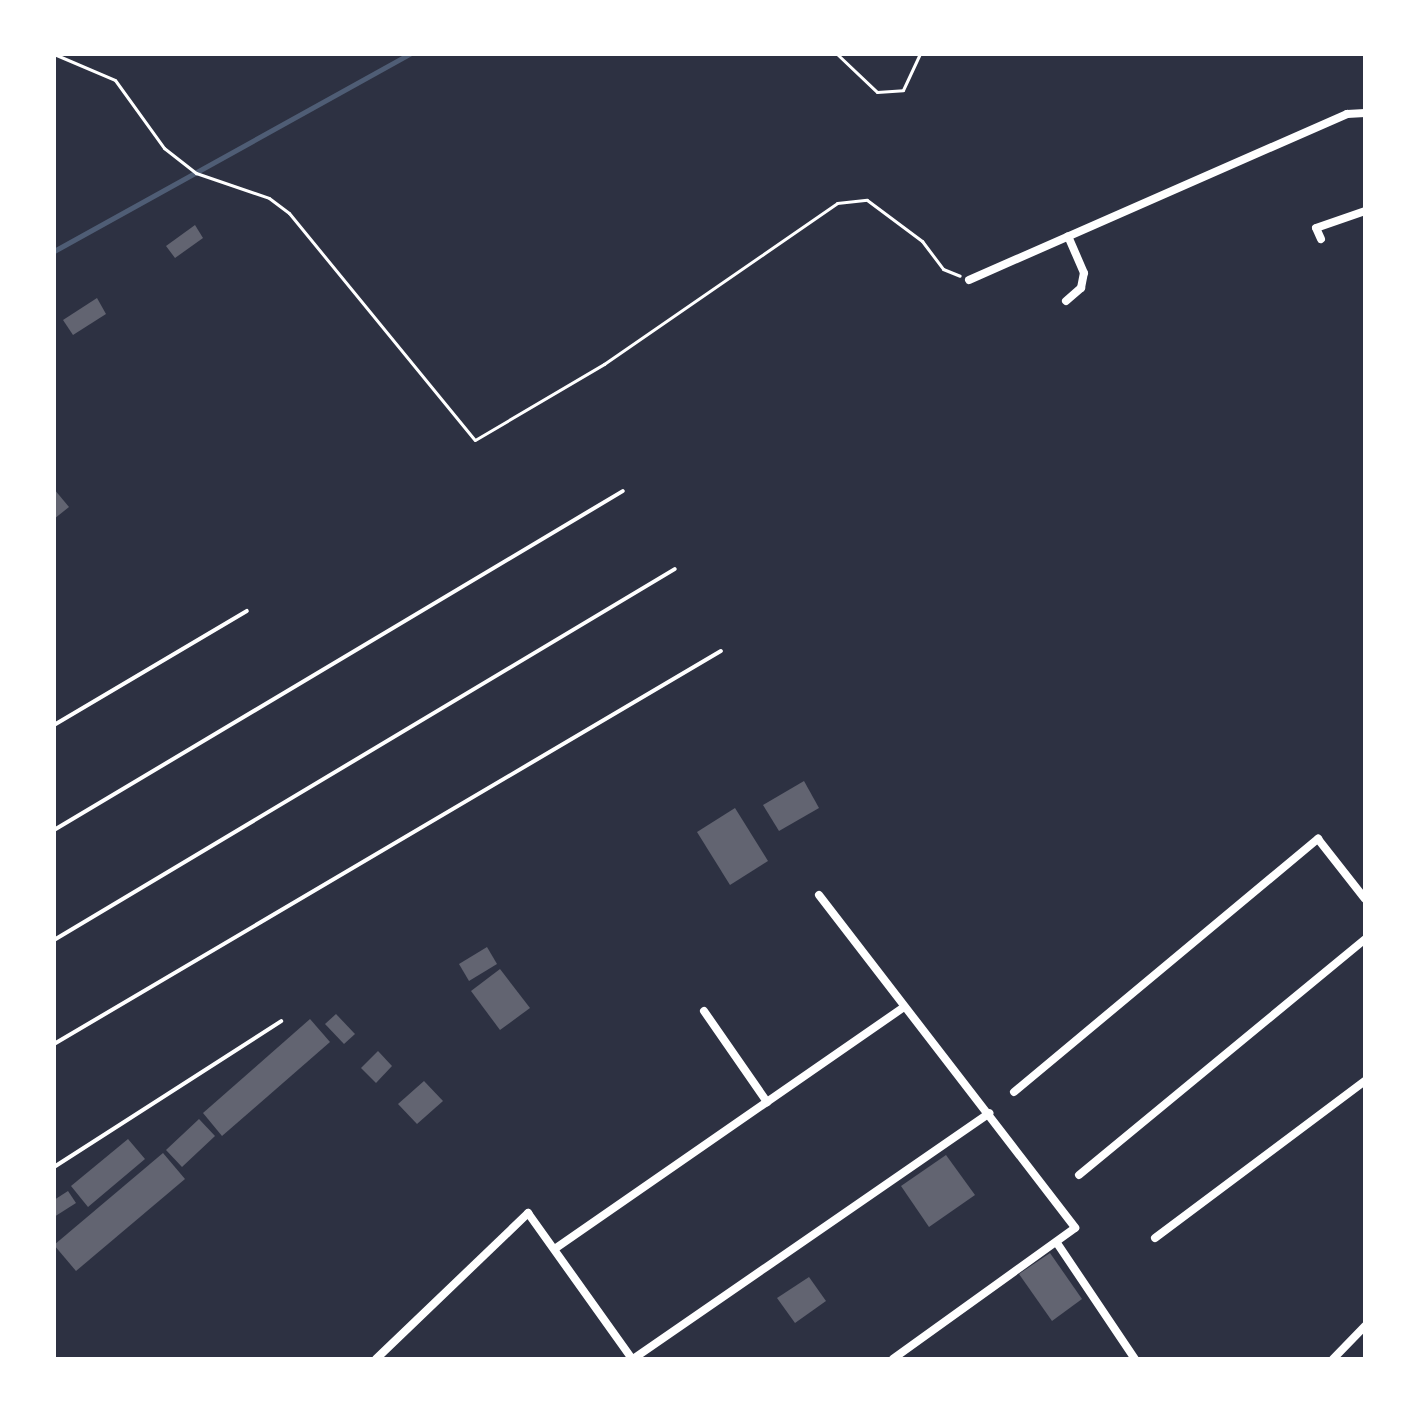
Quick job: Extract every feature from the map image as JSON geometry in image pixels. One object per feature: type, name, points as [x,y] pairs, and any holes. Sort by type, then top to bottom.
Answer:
[{"type":"street","points":[[969,280],[1347,114],[1365,113]]},
{"type":"street","points":[[1321,239],[1316,228],[1365,211]]},
{"type":"street","points":[[1066,301],[1081,288],[1084,273],[1068,236]]},
{"type":"street","points":[[1014,1092],[1318,839],[1365,899]]},
{"type":"street","points":[[819,895],[903,1008],[1074,1222],[1073,1232],[893,1359]]},
{"type":"street","points":[[1079,1175],[1365,939]]},
{"type":"street","points":[[556,1248],[903,1008]]},
{"type":"street","points":[[704,1011],[767,1102]]},
{"type":"street","points":[[1155,1238],[1365,1081]]},
{"type":"street","points":[[376,1359],[522,1215],[534,1216],[633,1359],[989,1113]]},
{"type":"street","points":[[1057,1243],[1132,1357]]},
{"type":"street","points":[[1333,1359],[1365,1326]]},
{"type":"lane","points":[[54,830],[623,491]]},
{"type":"lane","points":[[54,940],[675,569]]},
{"type":"lane","points":[[54,725],[247,611]]},
{"type":"lane","points":[[54,1044],[721,651]]},
{"type":"lane","points":[[54,1167],[281,1021]]},
{"type":"path","points":[[54,54],[115,80],[164,148],[196,173],[269,198],[289,213],[475,440],[604,364],[837,203],[867,200],[922,241],[943,269],[969,280]]},
{"type":"path","points":[[837,54],[877,92],[903,90],[920,54]]},
{"type":"building","points":[[195,225],[203,238],[175,258],[166,246]]},
{"type":"building","points":[[97,298],[106,314],[73,335],[63,320]]},
{"type":"building","points":[[54,489],[69,507],[54,519]]},
{"type":"building","points":[[804,781],[819,808],[779,831],[763,805]]},
{"type":"building","points":[[735,808],[768,861],[730,885],[697,832]]},
{"type":"building","points":[[487,947],[497,964],[469,981],[459,964]]},
{"type":"building","points":[[500,969],[530,1008],[500,1030],[471,991]]},
{"type":"building","points":[[336,1014],[355,1034],[344,1044],[325,1024]]},
{"type":"building","points":[[310,1019],[330,1042],[222,1136],[203,1113]]},
{"type":"building","points":[[378,1051],[392,1066],[376,1083],[361,1068]]},
{"type":"building","points":[[424,1081],[443,1101],[417,1124],[398,1104]]},
{"type":"building","points":[[199,1119],[215,1136],[182,1167],[166,1150]]},
{"type":"building","points":[[128,1139],[145,1159],[88,1207],[71,1186]]},
{"type":"building","points":[[163,1153],[185,1179],[76,1271],[54,1245]]},
{"type":"building","points":[[946,1155],[975,1195],[929,1227],[901,1186]]},
{"type":"building","points":[[68,1191],[76,1203],[54,1217],[54,1200]]},
{"type":"building","points":[[1050,1253],[1082,1299],[1052,1321],[1019,1274]]},
{"type":"building","points":[[809,1277],[826,1301],[795,1323],[777,1298]]},
{"type":"waterway","points":[[54,251],[410,54]]}]
